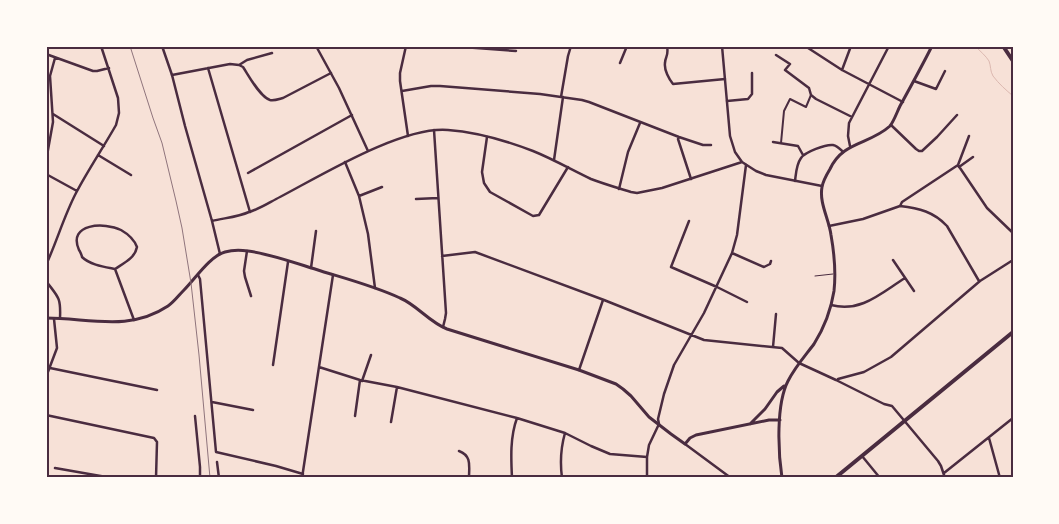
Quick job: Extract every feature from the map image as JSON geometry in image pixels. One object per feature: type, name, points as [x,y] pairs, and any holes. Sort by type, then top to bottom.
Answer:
[{"type":"main road","points":[[782,476],[780,420],[782,400],[786,386],[799,363],[824,326],[834,290],[835,275],[831,234],[823,206],[822,186],[832,164],[843,152],[850,146],[874,136],[891,125],[932,46]]},
{"type":"main road","points":[[1003,46],[1013,60]]},
{"type":"main road","points":[[46,318],[114,322],[134,320],[154,314],[170,305],[210,262],[220,254],[234,250],[247,251],[375,288],[401,298],[443,327],[579,370],[616,384],[658,424],[685,444],[693,436],[769,420],[780,420]]},
{"type":"main road","points":[[836,478],[1013,332]]},
{"type":"main road","points":[[749,424],[765,409],[777,392],[786,386]]},
{"type":"street","points":[[46,265],[64,218],[77,191],[116,125],[119,113],[118,98],[101,46]]},
{"type":"street","points":[[162,46],[172,75],[220,254]]},
{"type":"street","points":[[316,46],[352,115],[368,152]]},
{"type":"street","points":[[406,46],[400,73],[408,136]]},
{"type":"street","points":[[449,46],[516,51]]},
{"type":"street","points":[[554,160],[571,46]]},
{"type":"street","points":[[620,63],[627,46]]},
{"type":"street","points":[[667,46],[668,54],[664,63],[668,78],[673,84],[725,79]]},
{"type":"street","points":[[722,46],[731,140],[735,152],[742,162],[766,175],[822,186]]},
{"type":"street","points":[[842,70],[851,46]]},
{"type":"street","points":[[850,146],[849,123],[889,46]]},
{"type":"street","points":[[807,47],[842,70],[903,102]]},
{"type":"street","points":[[240,65],[247,60],[272,53]]},
{"type":"street","points":[[46,54],[93,71],[109,68]]},
{"type":"street","points":[[776,55],[790,64],[785,70],[809,88],[811,95],[852,117]]},
{"type":"street","points":[[46,161],[53,114],[50,76],[55,58]]},
{"type":"street","points":[[172,75],[230,64],[240,65],[264,96],[269,100],[275,100],[283,98],[331,73]]},
{"type":"street","points":[[208,68],[250,212]]},
{"type":"street","points":[[914,81],[936,89],[945,71]]},
{"type":"street","points":[[727,101],[748,99],[752,94],[752,73]]},
{"type":"street","points":[[402,91],[440,86],[562,97],[589,102],[679,137],[703,145],[711,145]]},
{"type":"street","points":[[781,143],[784,111],[790,99],[806,106],[811,95]]},
{"type":"street","points":[[53,114],[104,146]]},
{"type":"street","points":[[248,172],[352,115]]},
{"type":"street","points":[[891,125],[916,149],[922,151],[957,115]]},
{"type":"street","points":[[619,189],[628,152],[640,123]]},
{"type":"street","points":[[212,221],[250,212],[345,162],[408,136],[434,130],[460,131],[532,151],[593,179],[619,189],[637,193],[662,188],[742,162]]},
{"type":"street","points":[[434,130],[446,313],[443,327]]},
{"type":"street","points":[[958,166],[969,136]]},
{"type":"street","points":[[679,137],[678,140],[691,179]]},
{"type":"street","points":[[487,138],[482,172],[484,183],[490,192],[533,216],[539,215],[568,167]]},
{"type":"street","points":[[773,142],[798,146],[803,156]]},
{"type":"street","points":[[795,181],[798,163],[806,153],[830,145],[837,146],[843,152]]},
{"type":"street","points":[[98,155],[131,175]]},
{"type":"street","points":[[900,206],[902,202],[973,157]]},
{"type":"street","points":[[345,162],[359,196],[368,234],[375,288]]},
{"type":"street","points":[[646,478],[649,445],[658,424],[664,394],[674,365],[704,313],[732,253],[737,236],[746,165]]},
{"type":"street","points":[[958,166],[987,208],[1013,233]]},
{"type":"street","points":[[46,174],[77,191]]},
{"type":"street","points":[[359,196],[382,187]]},
{"type":"street","points":[[416,199],[438,198]]},
{"type":"street","points":[[829,226],[862,219],[900,206],[923,210],[940,219],[947,226],[980,281]]},
{"type":"street","points":[[688,221],[671,267],[747,302]]},
{"type":"street","points":[[105,225],[123,231],[133,239],[137,247],[135,254],[115,269],[97,265],[82,257],[76,244],[76,239],[85,228],[105,225]]},
{"type":"street","points":[[311,268],[316,231]]},
{"type":"street","points":[[247,251],[244,271],[251,296]]},
{"type":"street","points":[[442,256],[475,252],[704,340],[782,348],[799,363],[884,404],[892,406],[938,461],[945,478]]},
{"type":"street","points":[[732,253],[764,267],[770,264],[771,261]]},
{"type":"street","points":[[893,260],[914,291]]},
{"type":"street","points":[[836,380],[864,372],[891,357],[980,281],[1013,260]]},
{"type":"street","points":[[273,365],[288,262]]},
{"type":"street","points":[[115,269],[134,320]]},
{"type":"street","points":[[198,275],[200,279],[216,452],[276,466],[303,476],[333,275]]},
{"type":"street","points":[[831,305],[848,307],[860,305],[904,278]]},
{"type":"street","points":[[46,281],[60,299],[60,318]]},
{"type":"street","points":[[579,370],[604,300]]},
{"type":"street","points":[[773,347],[776,314]]},
{"type":"street","points":[[46,377],[58,348],[54,318]]},
{"type":"street","points":[[355,416],[361,380],[371,355]]},
{"type":"street","points":[[319,367],[361,380],[397,386],[517,418],[565,433],[610,454],[647,457]]},
{"type":"street","points":[[50,368],[157,390]]},
{"type":"street","points":[[391,422],[397,386]]},
{"type":"street","points":[[212,402],[253,410]]},
{"type":"street","points":[[46,415],[154,438],[157,442],[156,478]]},
{"type":"street","points":[[195,416],[200,478]]},
{"type":"street","points":[[512,478],[511,445],[517,418]]},
{"type":"street","points":[[944,473],[1013,418]]},
{"type":"street","points":[[562,478],[561,470],[565,433]]},
{"type":"street","points":[[988,438],[1000,478]]},
{"type":"street","points":[[685,444],[731,478]]},
{"type":"street","points":[[459,451],[466,453],[468,456],[469,478]]},
{"type":"street","points":[[862,456],[880,478]]},
{"type":"street","points":[[217,462],[219,478]]},
{"type":"street","points":[[55,468],[112,478]]},
{"type":"street","points":[[448,477],[454,478]]},
{"type":"lane","points":[[815,276],[835,275]]},
{"type":"waterway","points":[[975,46],[989,61],[993,76],[1013,96]]},
{"type":"railway","points":[[130,46],[162,143],[182,228],[191,283],[210,478]]}]
